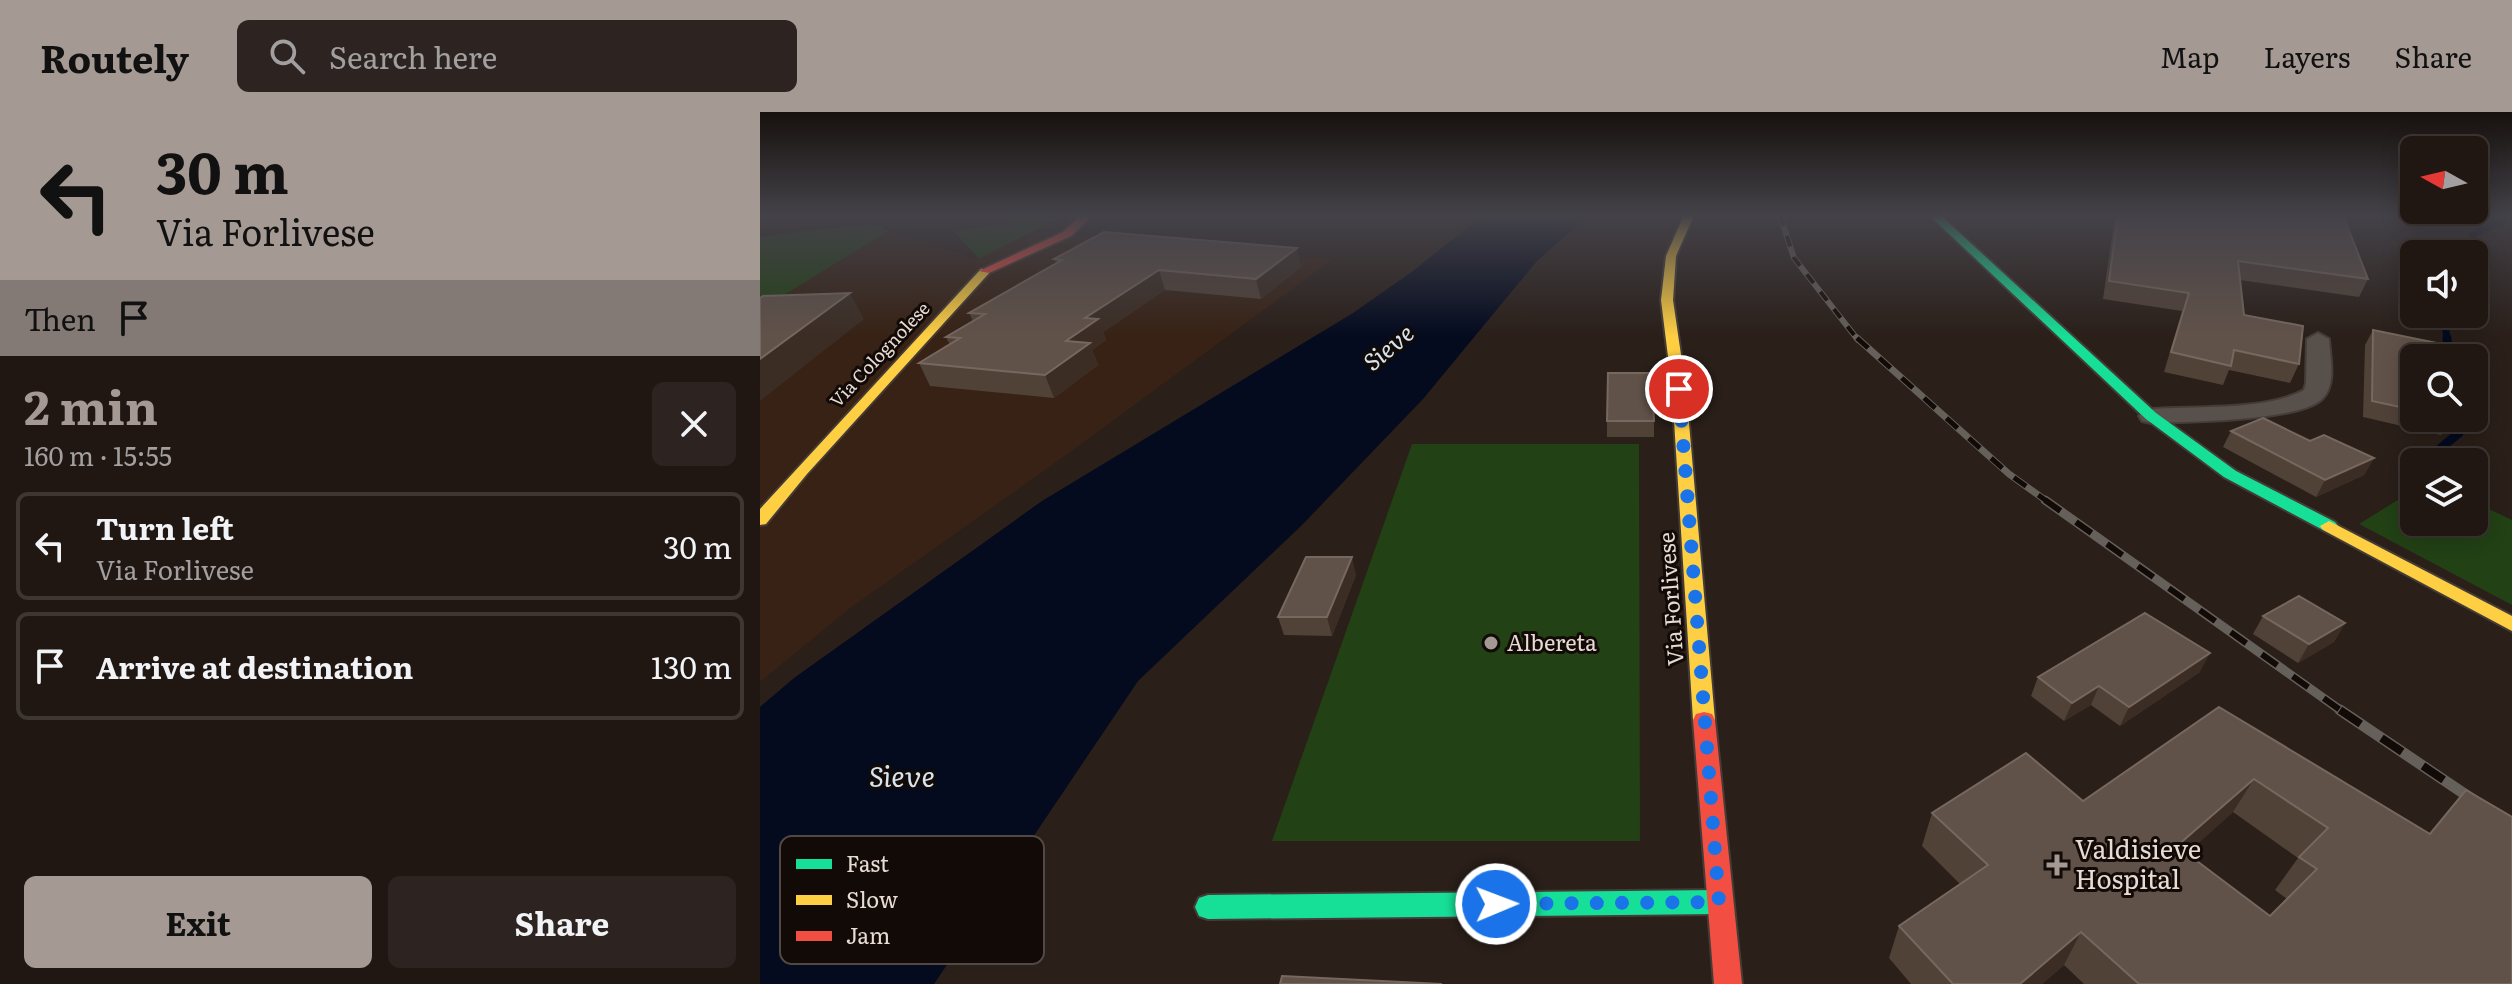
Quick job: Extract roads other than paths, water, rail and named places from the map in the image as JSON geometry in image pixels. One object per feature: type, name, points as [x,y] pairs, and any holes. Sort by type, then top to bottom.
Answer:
[{"type":"street","name":"Via Colognolese","points":[[760,520],[801,471],[988,268],[1017,256]]},
{"type":"street","name":"Via Forlivese","points":[[1670,256],[1666,291],[1668,329],[1679,389],[1728,984]]},
{"type":"street","points":[[1978,256],[2151,416],[2230,474],[2512,624]]},
{"type":"street","points":[[2151,416],[2289,405],[2311,397],[2317,388],[2318,339]]},
{"type":"street","points":[[1208,907],[1719,902]]},
{"type":"water","name":"Sieve","points":[[1432,256],[1543,256],[1423,399],[1303,524],[1138,681],[1034,836],[780,836],[780,964],[947,964],[934,984],[760,984],[760,707],[794,678],[1042,501],[1353,313]]},
{"type":"waterway","points":[[2446,328],[2447,340]]},
{"type":"waterway","points":[[2447,338],[2448,344]]},
{"type":"waterway","points":[[2441,448],[2459,432]]},
{"type":"railway","points":[[1793,256],[1858,340]]},
{"type":"railway","points":[[1857,338],[2009,474],[2048,502]]},
{"type":"railway","points":[[2045,500],[2343,712]]},
{"type":"railway","points":[[2340,710],[2512,826]]},
{"type":"place","name":"Albereta","points":[[1491,643]]},
{"type":"place","name":"Valdisieve Hospital","points":[[2057,865]]}]
